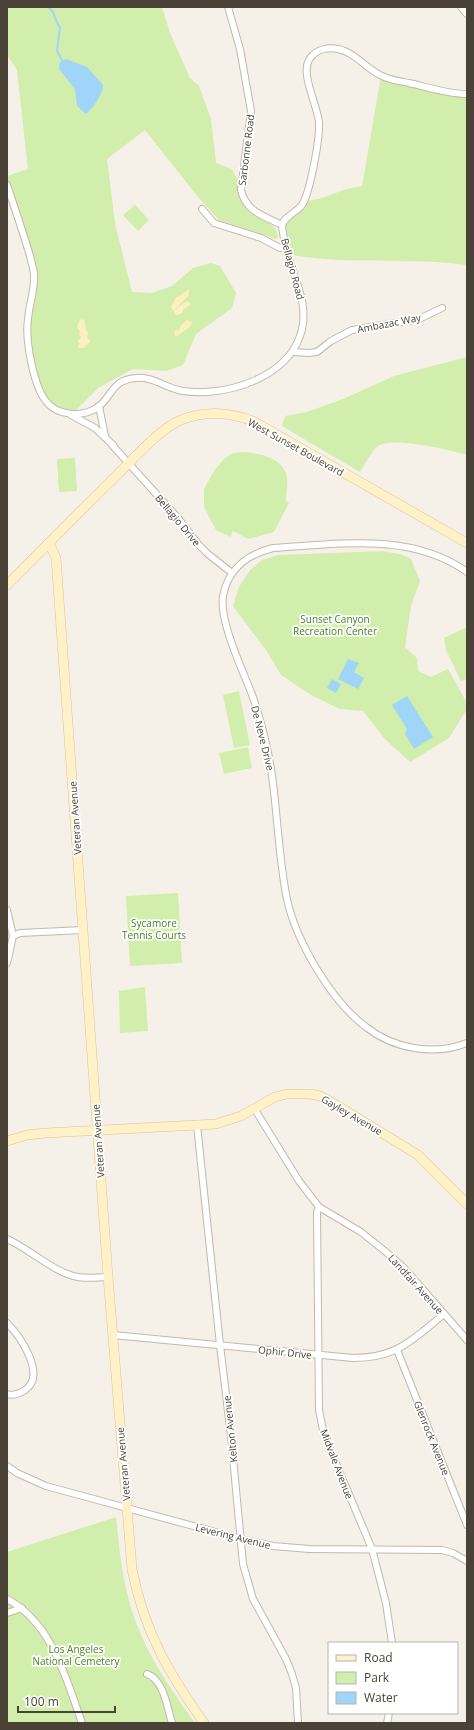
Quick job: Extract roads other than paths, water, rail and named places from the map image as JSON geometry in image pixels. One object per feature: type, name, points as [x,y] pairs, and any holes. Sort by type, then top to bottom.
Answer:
[{"type":"street","name":"Sarbonne Road","points":[[228,7],[242,55],[251,111],[241,190],[243,197],[252,210],[282,225]]},
{"type":"street","points":[[461,7],[467,14]]},
{"type":"street","name":"Bellagio Road","points":[[99,406],[115,386],[134,378],[148,378],[171,388],[185,391],[207,391],[241,386],[256,380],[283,363],[293,352],[301,336],[303,314],[300,292],[286,248],[282,225],[284,221],[301,206],[308,193],[318,140],[319,121],[317,107],[306,75],[307,63],[312,56],[320,50],[331,48],[341,50],[381,76],[451,93],[467,94]]},
{"type":"street","points":[[7,185],[26,242],[34,274],[27,335],[29,351],[41,395],[51,407],[57,411],[71,414],[91,410],[99,406],[105,436]]},
{"type":"street","points":[[202,209],[214,223],[261,238],[280,248],[286,248]]},
{"type":"street","name":"Ambazac Way","points":[[293,352],[309,354],[317,352],[335,339],[352,330],[419,319],[442,308]]},
{"type":"street","name":"Bellagio Drive","points":[[71,414],[83,420],[105,436],[178,518],[198,544],[232,573]]},
{"type":"street","name":"West Sunset Boulevard","points":[[7,585],[164,430],[179,420],[200,414],[232,414],[254,422],[467,543]]},
{"type":"street","name":"Veteran Avenue","points":[[49,543],[56,558],[108,1276],[132,1569],[141,1609],[152,1638],[169,1672],[204,1723]]},
{"type":"street","name":"De Neve Drive","points":[[467,572],[457,565],[417,549],[396,545],[377,544],[273,548],[260,551],[248,557],[232,573],[223,596],[223,614],[255,702],[265,741],[274,789],[287,900],[296,929],[316,969],[354,1017],[383,1038],[399,1044],[428,1050],[454,1047],[467,1042]]},
{"type":"street","points":[[7,910],[13,936],[7,964]]},
{"type":"street","points":[[13,936],[20,933],[83,930]]},
{"type":"street","name":"Gayley Avenue","points":[[7,1141],[27,1135],[216,1124],[230,1120],[275,1097],[287,1094],[310,1094],[320,1096],[330,1101],[418,1155],[467,1204]]},
{"type":"street","name":"Landfair Avenue","points":[[254,1108],[299,1181],[318,1207],[361,1232],[404,1268],[443,1315],[467,1340]]},
{"type":"street","name":"Kelton Avenue","points":[[197,1125],[231,1436],[243,1564],[253,1599],[286,1659],[292,1674],[296,1688],[298,1723]]},
{"type":"street","name":"Midvale Avenue","points":[[318,1207],[319,1410],[324,1435],[372,1549],[386,1603],[392,1642]]},
{"type":"street","points":[[7,1239],[49,1265],[76,1277],[108,1276]]},
{"type":"street","name":"Ophir Drive","points":[[113,1335],[318,1355],[367,1358],[398,1350],[443,1315]]},
{"type":"street","points":[[7,1323],[25,1345],[31,1361],[32,1377],[26,1389],[18,1394],[7,1394]]},
{"type":"street","name":"Glenrock Avenue","points":[[398,1350],[467,1525]]},
{"type":"street","name":"Levering Avenue","points":[[7,1466],[17,1473],[46,1486],[241,1539],[273,1546],[309,1549],[442,1550],[453,1553],[467,1561]]},
{"type":"street","points":[[7,1599],[28,1613],[50,1643],[60,1662],[82,1723]]},
{"type":"street","points":[[7,1613],[22,1608]]},
{"type":"street","points":[[147,1674],[155,1677],[160,1684],[172,1723]]},
{"type":"water","points":[[66,59],[87,67],[103,85],[102,92],[97,101],[86,114],[77,106],[75,89],[59,69],[60,62]]},
{"type":"water","points":[[348,659],[359,663],[354,672],[364,678],[358,689],[338,679]]},
{"type":"water","points":[[332,679],[341,684],[336,693],[327,688]]},
{"type":"water","points":[[407,696],[433,737],[414,749],[405,734],[407,729],[392,705]]},
{"type":"waterway","points":[[48,7],[51,9],[60,27],[57,51],[62,60]]},
{"type":"park label","name":"Sunset Canyon Recreation Center","points":[[335,624]]},
{"type":"park label","name":"Sycamore Tennis Courts","points":[[154,928]]},
{"type":"park label","name":"Los Angeles National Cemetery","points":[[76,1654]]}]
